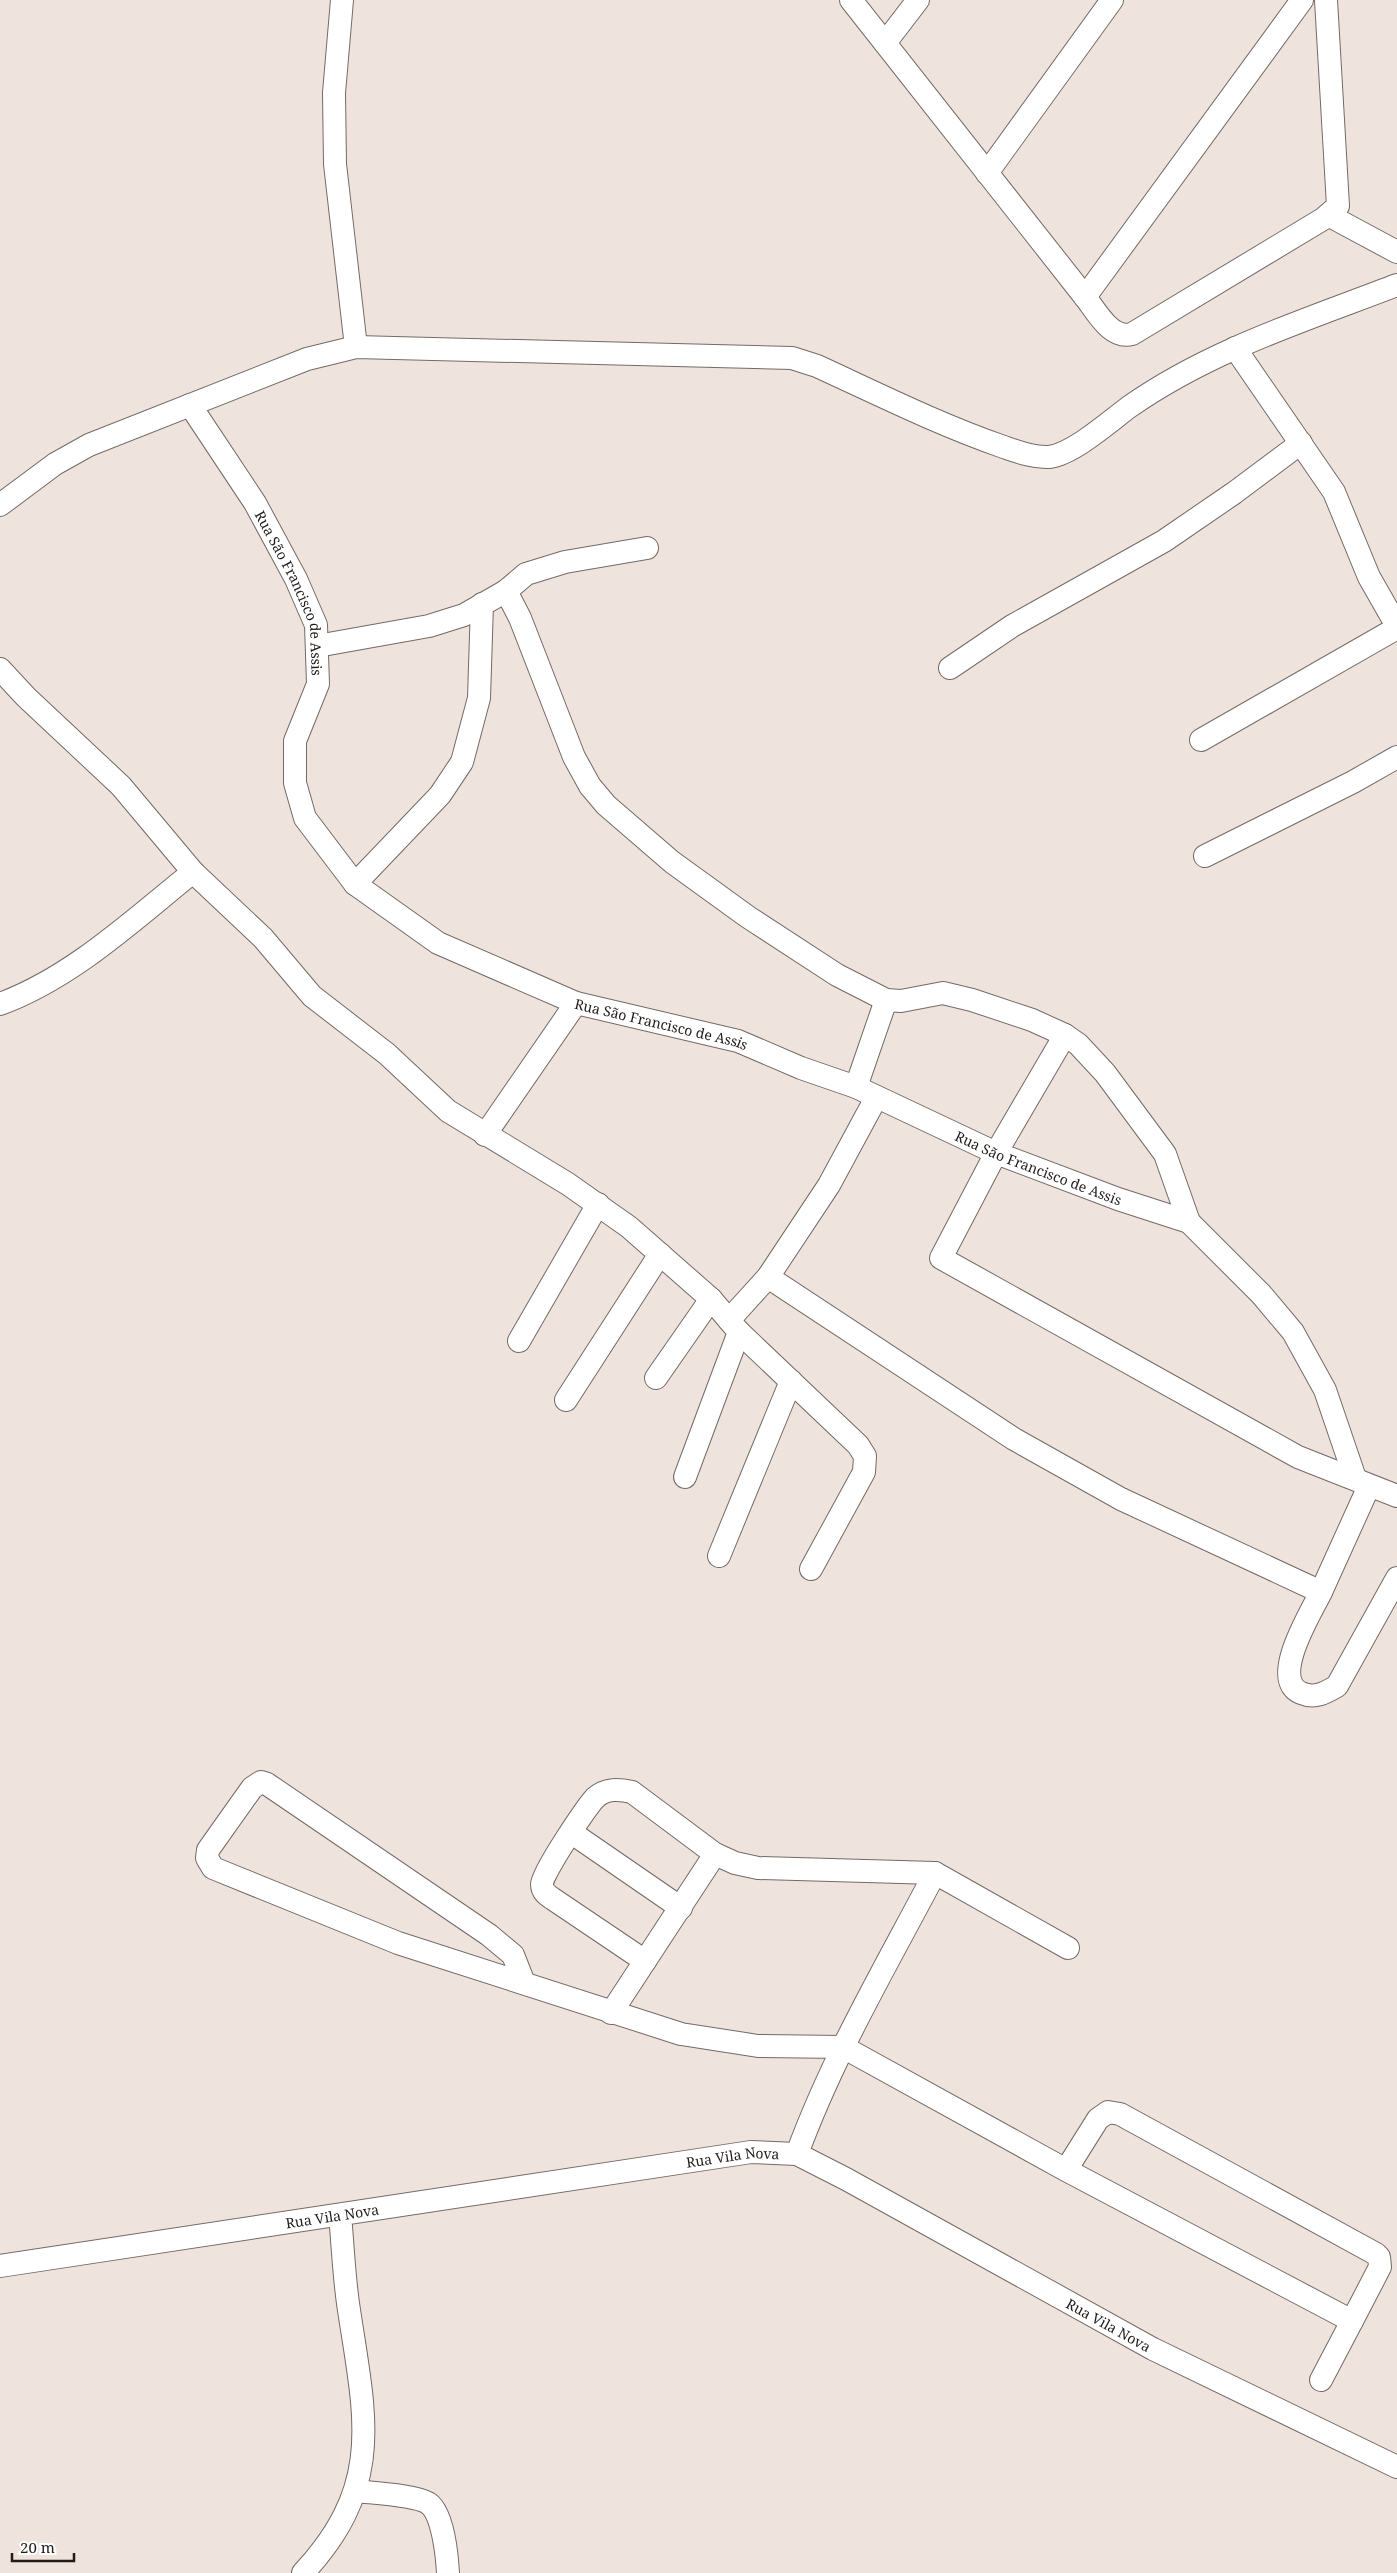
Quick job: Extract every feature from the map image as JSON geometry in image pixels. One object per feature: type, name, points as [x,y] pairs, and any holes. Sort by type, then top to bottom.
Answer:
[{"type":"street","points":[[342,0],[334,93],[335,164],[356,347]]},
{"type":"street","points":[[851,0],[1084,297],[1115,333],[1132,334],[1328,215],[1338,206],[1326,0]]},
{"type":"street","points":[[885,43],[918,0]]},
{"type":"street","points":[[987,173],[1112,0]]},
{"type":"street","points":[[1084,297],[1302,0]]},
{"type":"street","points":[[1328,215],[1397,252]]},
{"type":"street","points":[[0,506],[55,464],[88,445],[307,359],[356,347],[792,358],[817,366],[982,439],[1031,455],[1049,457],[1070,449],[1140,399],[1187,371],[1235,348],[1397,284]]},
{"type":"street","points":[[1201,740],[1397,627],[1369,577],[1338,499],[1235,348]]},
{"type":"street","name":"Rua São Francisco de Assis","points":[[190,405],[255,503],[296,579],[316,624],[318,684],[295,741],[294,784],[305,818],[355,884],[438,943],[576,1003],[738,1041],[801,1068],[856,1087],[996,1153],[1118,1199],[1189,1222],[1261,1294],[1293,1332],[1325,1390],[1362,1482]]},
{"type":"street","points":[[950,668],[1012,626],[1164,541],[1234,493],[1301,443]]},
{"type":"street","points":[[316,646],[430,626],[464,615],[506,591],[526,574],[565,562],[647,548]]},
{"type":"street","points":[[506,591],[520,618],[574,757],[590,786],[606,805],[672,862],[748,917],[837,975],[886,1000],[901,1001],[943,993],[972,1000],[1032,1020],[1065,1035],[1078,1044],[1106,1073],[1165,1154],[1189,1222]]},
{"type":"street","points":[[355,884],[440,795],[462,762],[479,698],[482,604]]},
{"type":"street","points":[[0,669],[26,697],[121,786],[193,872],[262,938],[312,996],[387,1054],[448,1111],[598,1204],[629,1227],[711,1299],[734,1326],[858,1445],[866,1463],[842,1515],[811,1569]]},
{"type":"street","points":[[1204,856],[1353,782],[1397,757]]},
{"type":"street","points":[[0,1004],[32,990],[68,970],[193,872]]},
{"type":"street","points":[[856,1087],[886,1000]]},
{"type":"street","points":[[485,1135],[576,1003]]},
{"type":"street","points":[[1065,1035],[996,1153],[941,1258],[1298,1457],[1397,1496]]},
{"type":"street","points":[[685,1477],[734,1326],[829,1185],[876,1098]]},
{"type":"street","points":[[519,1341],[598,1204]]},
{"type":"street","points":[[566,1400],[660,1254]]},
{"type":"street","points":[[768,1277],[1014,1439],[1121,1499],[1320,1592]]},
{"type":"street","points":[[656,1378],[711,1299]]},
{"type":"street","points":[[719,1556],[791,1382]]},
{"type":"street","points":[[1362,1482],[1320,1592],[1288,1663],[1289,1679],[1292,1687],[1300,1693],[1313,1696],[1322,1695],[1336,1686],[1397,1578]]},
{"type":"street","points":[[524,1983],[513,1955],[488,1935],[267,1784],[261,1782],[252,1788],[208,1850],[207,1858],[213,1868],[398,1943],[611,2013],[681,2034],[758,2046],[842,2047],[1066,2170],[1352,2321]]},
{"type":"street","points":[[646,1961],[544,1892],[543,1877],[596,1798],[618,1788],[632,1792],[715,1854],[735,1863],[758,1868],[935,1874],[1068,1948]]},
{"type":"street","points":[[572,1833],[681,1908]]},
{"type":"street","points":[[611,2013],[715,1854]]},
{"type":"street","points":[[797,2154],[815,2105],[842,2047],[935,1874]]},
{"type":"street","points":[[1066,2170],[1098,2119],[1108,2112],[1120,2114],[1376,2254],[1379,2257],[1380,2267],[1321,2380]]},
{"type":"street","name":"Rua Vila Nova","points":[[0,2266],[693,2159],[751,2152],[797,2154],[846,2179],[1153,2349],[1397,2467]]},
{"type":"street","points":[[303,2573],[333,2536],[356,2491],[365,2447],[362,2400],[348,2306],[340,2215]]},
{"type":"street","points":[[356,2491],[428,2503],[438,2516],[448,2573]]}]
